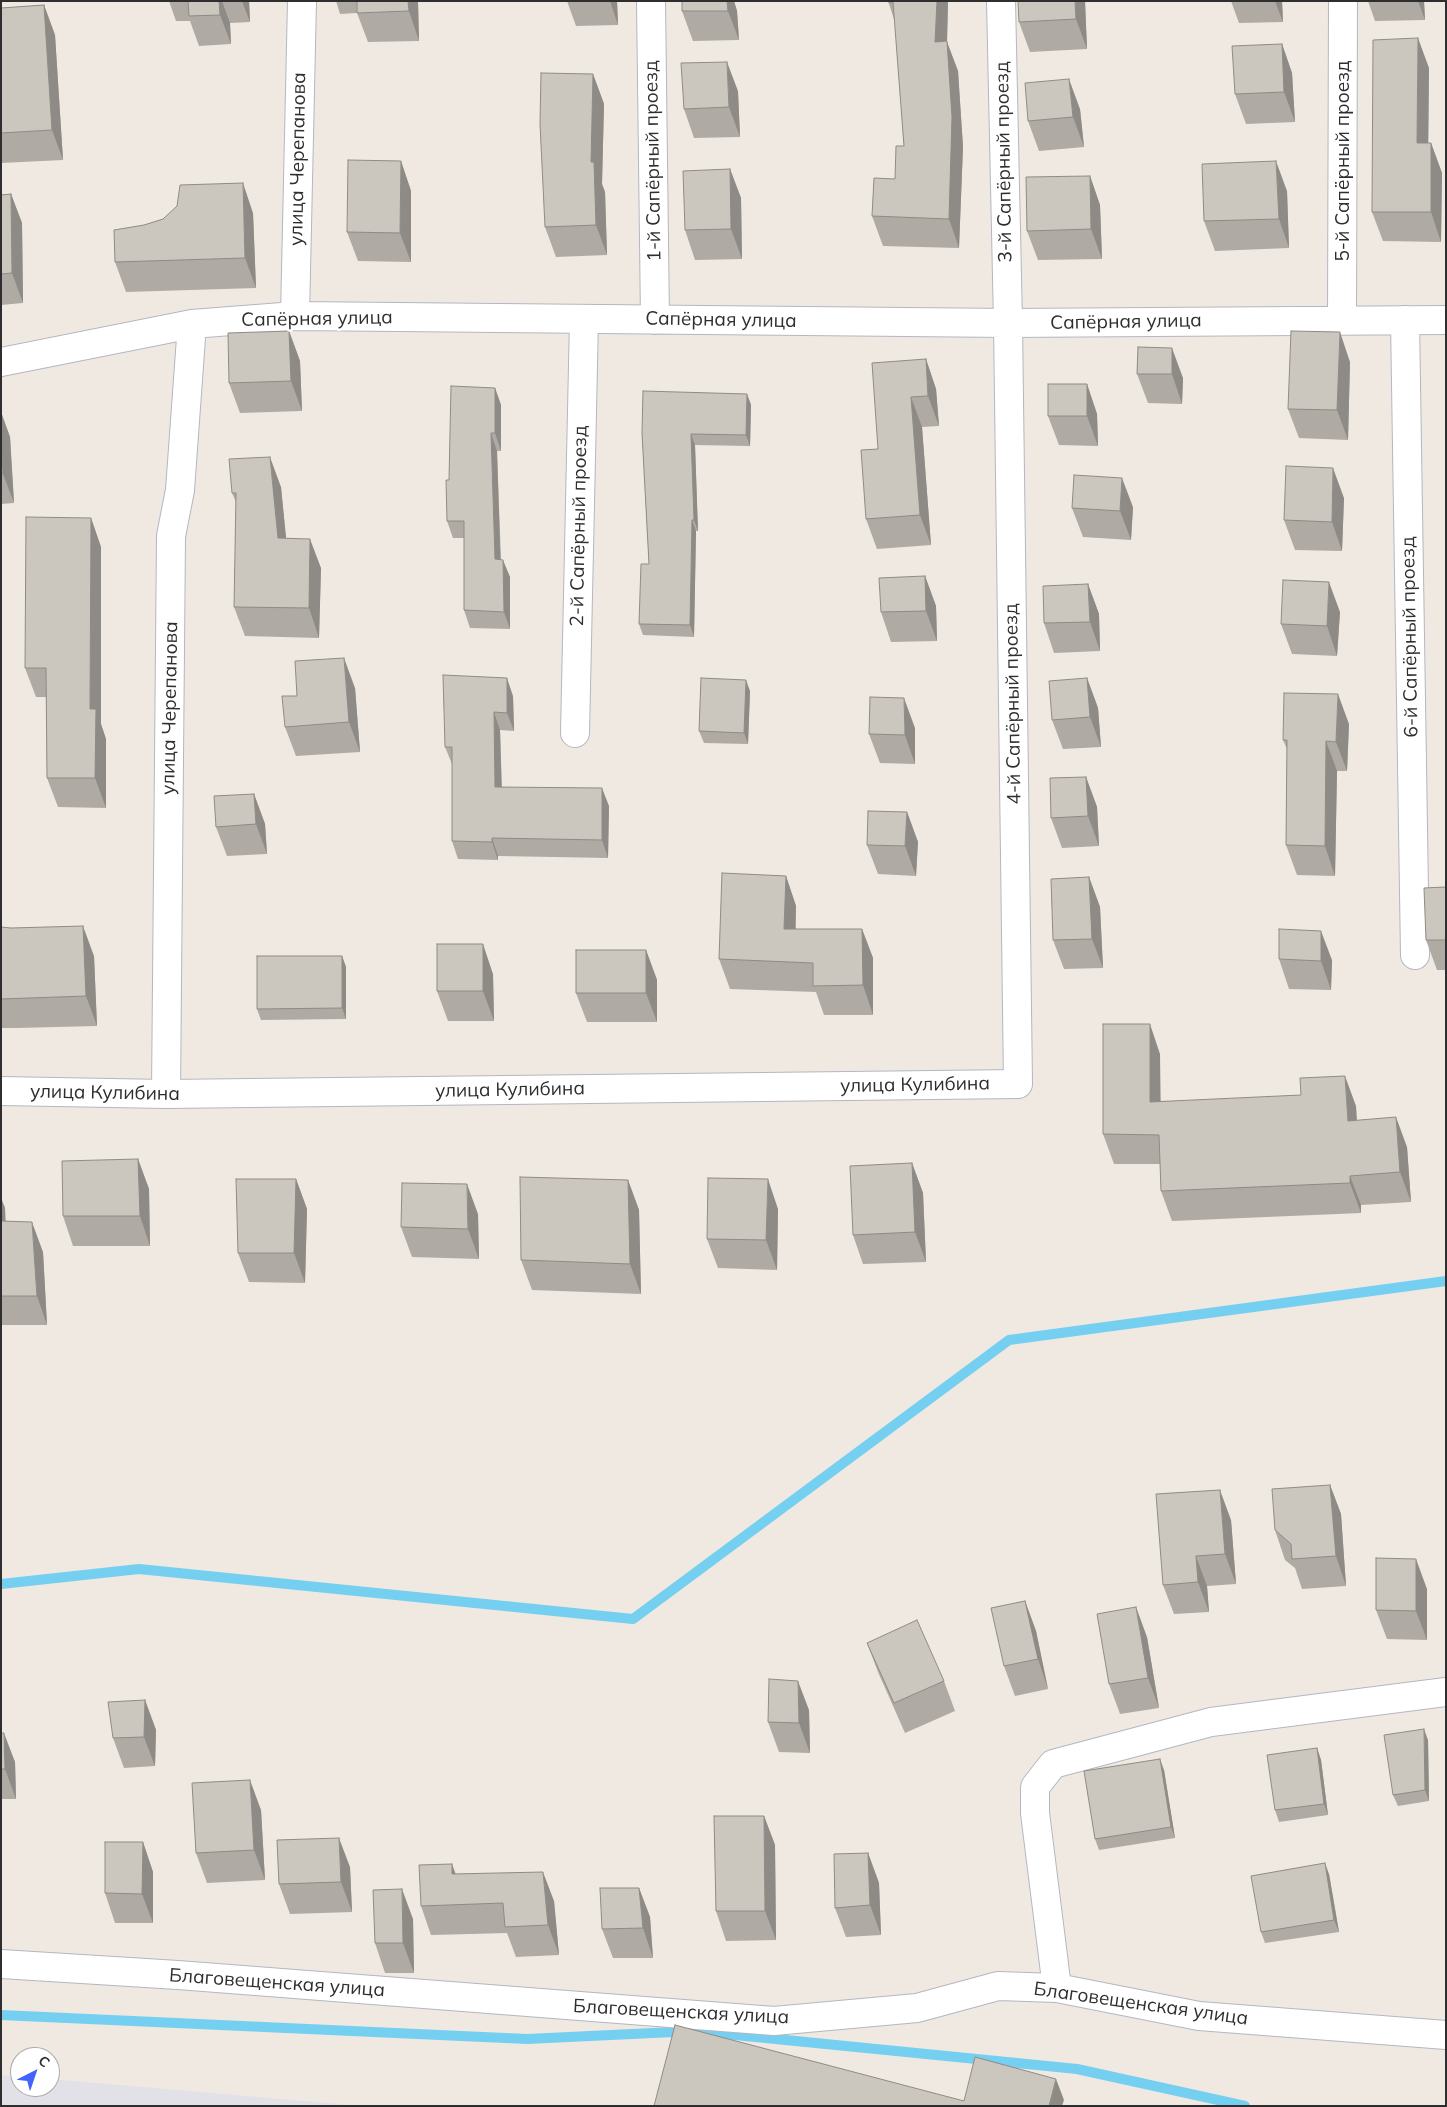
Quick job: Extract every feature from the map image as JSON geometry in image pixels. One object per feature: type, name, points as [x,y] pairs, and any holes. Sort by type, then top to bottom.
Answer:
[{"type":"street","name":"улица Черепанова","points":[[295,316],[302,1]]},
{"type":"street","name":"1-й Сапёрный проезд","points":[[651,1],[655,320]]},
{"type":"street","name":"3-й Сапёрный проезд","points":[[1001,1],[1008,323]]},
{"type":"street","name":"5-й Сапёрный проезд","points":[[1342,320],[1343,1]]},
{"type":"street","name":"Сапёрная улица","points":[[1,362],[192,324],[295,316],[1008,323],[1446,320]]},
{"type":"street","name":"2-й Сапёрный проезд","points":[[575,733],[584,319]]},
{"type":"street","name":"6-й Сапёрный проезд","points":[[1405,320],[1415,955]]},
{"type":"street","name":"4-й Сапёрный проезд","points":[[1008,323],[1018,1084]]},
{"type":"street","name":"улица Черепанова","points":[[166,1094],[171,536],[180,490],[192,324]]},
{"type":"street","name":"улица Кулибина","points":[[1,1092],[166,1094],[1018,1084]]},
{"type":"street","points":[[1057,1988],[1035,1813],[1035,1787],[1053,1764],[1211,1722],[1446,1692]]},
{"type":"street","name":"Благовещенская улица","points":[[1,1964],[178,1975],[774,2021],[917,2008],[998,1986],[1057,1988],[1199,2016],[1446,2035]]},
{"type":"shaded area","points":[[1,2075],[10,2076],[10,2097],[60,2097],[60,2080],[362,2106],[1,2106]]},
{"type":"building","points":[[188,1],[219,1],[220,15],[189,16]]},
{"type":"building","points":[[357,1],[408,1],[409,11],[357,13]]},
{"type":"building","points":[[682,1],[727,1],[728,11],[682,11]]},
{"type":"building","points":[[888,1],[937,1],[935,42],[947,41],[952,117],[949,219],[872,216],[874,178],[895,179],[896,146],[904,146],[893,2]]},
{"type":"building","points":[[1018,1],[1075,1],[1076,19],[1019,22]]},
{"type":"building","points":[[44,5],[52,130],[1,133],[1,8]]},
{"type":"building","points":[[1418,38],[1417,143],[1431,143],[1431,212],[1372,212],[1373,40]]},
{"type":"building","points":[[1282,44],[1284,92],[1235,94],[1232,46]]},
{"type":"building","points":[[727,62],[729,107],[684,109],[681,63]]},
{"type":"building","points":[[541,73],[593,74],[591,162],[594,162],[596,225],[545,227],[540,124]]},
{"type":"building","points":[[1069,79],[1073,117],[1028,121],[1025,83]]},
{"type":"building","points":[[348,160],[401,161],[400,233],[347,232]]},
{"type":"building","points":[[1276,161],[1279,219],[1204,221],[1202,164]]},
{"type":"building","points":[[730,169],[731,229],[685,230],[683,171]]},
{"type":"building","points":[[1090,176],[1091,229],[1027,231],[1026,177]]},
{"type":"building","points":[[243,183],[245,258],[115,262],[114,230],[144,225],[163,219],[177,206],[180,185]]},
{"type":"building","points":[[11,194],[12,273],[1,274],[1,195]]},
{"type":"building","points":[[289,331],[291,381],[229,383],[228,333]]},
{"type":"building","points":[[1291,331],[1340,332],[1337,410],[1288,409]]},
{"type":"building","points":[[1138,347],[1172,348],[1172,374],[1137,374]]},
{"type":"building","points":[[926,359],[928,396],[911,397],[920,515],[866,519],[861,450],[878,449],[872,363]]},
{"type":"building","points":[[1048,384],[1087,384],[1087,416],[1048,416]]},
{"type":"building","points":[[451,386],[495,388],[495,433],[491,433],[495,559],[503,560],[504,612],[464,610],[464,521],[447,521],[446,480],[449,480]]},
{"type":"building","points":[[643,391],[747,394],[746,435],[691,434],[694,520],[692,520],[690,625],[639,624],[641,564],[649,564],[642,433]]},
{"type":"building","points":[[1,439],[3,474],[1,474]]},
{"type":"building","points":[[270,457],[278,538],[310,539],[309,608],[234,607],[236,493],[232,493],[229,459]]},
{"type":"building","points":[[1286,466],[1333,468],[1332,522],[1284,520]]},
{"type":"building","points":[[1074,475],[1122,478],[1120,511],[1072,508]]},
{"type":"building","points":[[26,517],[91,518],[90,709],[96,709],[95,778],[47,778],[46,668],[25,668]]},
{"type":"building","points":[[925,576],[926,611],[881,612],[879,578]]},
{"type":"building","points":[[1283,580],[1329,582],[1327,626],[1281,624]]},
{"type":"building","points":[[1088,584],[1090,622],[1044,623],[1043,586]]},
{"type":"building","points":[[344,658],[349,722],[285,727],[282,696],[297,696],[295,661]]},
{"type":"building","points":[[443,675],[507,678],[507,713],[494,712],[495,787],[602,788],[602,840],[492,838],[492,842],[452,841],[452,747],[445,747]]},
{"type":"building","points":[[701,678],[746,680],[744,733],[699,731]]},
{"type":"building","points":[[1087,678],[1090,717],[1052,720],[1049,681]]},
{"type":"building","points":[[1284,693],[1338,694],[1336,742],[1326,741],[1325,846],[1286,845],[1287,740],[1283,740]]},
{"type":"building","points":[[870,697],[904,698],[905,735],[869,734]]},
{"type":"building","points":[[1086,777],[1088,816],[1051,818],[1050,778]]},
{"type":"building","points":[[254,794],[256,824],[216,827],[214,796]]},
{"type":"building","points":[[868,811],[907,812],[905,846],[867,845]]},
{"type":"building","points":[[722,873],[786,876],[784,929],[862,929],[863,985],[813,986],[813,963],[719,959]]},
{"type":"building","points":[[1089,877],[1092,939],[1053,940],[1051,879]]},
{"type":"building","points":[[1446,887],[1446,940],[1426,940],[1424,888]]},
{"type":"building","points":[[83,926],[86,996],[1,999],[1,927]]},
{"type":"building","points":[[1279,929],[1321,931],[1321,961],[1279,959]]},
{"type":"building","points":[[437,944],[483,944],[483,991],[437,991]]},
{"type":"building","points":[[576,950],[646,950],[646,993],[576,993]]},
{"type":"building","points":[[257,956],[342,956],[342,1008],[257,1009]]},
{"type":"building","points":[[1103,1024],[1150,1024],[1150,1102],[1301,1095],[1300,1078],[1345,1076],[1348,1121],[1396,1117],[1400,1172],[1350,1176],[1350,1183],[1161,1191],[1159,1135],[1103,1134]]},
{"type":"building","points":[[138,1159],[140,1216],[63,1216],[62,1161]]},
{"type":"building","points":[[912,1163],[915,1232],[853,1235],[850,1166]]},
{"type":"building","points":[[520,1177],[628,1180],[630,1264],[521,1260]]},
{"type":"building","points":[[708,1178],[768,1179],[766,1240],[707,1239]]},
{"type":"building","points":[[236,1179],[296,1179],[294,1253],[238,1253]]},
{"type":"building","points":[[402,1183],[467,1184],[468,1229],[401,1227]]},
{"type":"building","points":[[1,1221],[32,1222],[37,1296],[1,1296]]},
{"type":"building","points":[[1330,1485],[1336,1556],[1292,1559],[1291,1544],[1275,1530],[1272,1489]]},
{"type":"building","points":[[1220,1490],[1225,1554],[1196,1556],[1198,1582],[1163,1585],[1156,1494]]},
{"type":"building","points":[[1376,1558],[1416,1559],[1416,1611],[1376,1610]]},
{"type":"building","points":[[1025,1601],[1038,1659],[1004,1666],[991,1608]]},
{"type":"building","points":[[1136,1607],[1148,1678],[1109,1684],[1097,1614]]},
{"type":"building","points":[[917,1620],[944,1681],[894,1703],[867,1643]]},
{"type":"building","points":[[769,1679],[798,1681],[799,1723],[768,1722]]},
{"type":"building","points":[[145,1700],[144,1737],[113,1738],[108,1702]]},
{"type":"building","points":[[1424,1729],[1425,1790],[1393,1795],[1384,1735]]},
{"type":"building","points":[[1,1733],[4,1733],[5,1769],[1,1769]]},
{"type":"building","points":[[1317,1748],[1324,1804],[1275,1810],[1267,1755]]},
{"type":"building","points":[[1160,1759],[1171,1827],[1095,1839],[1084,1771]]},
{"type":"building","points":[[250,1780],[254,1850],[196,1853],[192,1783]]},
{"type":"building","points":[[714,1816],[764,1816],[765,1911],[716,1911]]},
{"type":"building","points":[[339,1838],[341,1882],[279,1884],[277,1840]]},
{"type":"building","points":[[105,1842],[143,1842],[142,1894],[105,1893]]},
{"type":"building","points":[[868,1853],[870,1905],[835,1908],[834,1854]]},
{"type":"building","points":[[1325,1863],[1334,1920],[1261,1932],[1251,1876]]},
{"type":"building","points":[[452,1864],[452,1874],[543,1872],[548,1925],[505,1927],[503,1903],[421,1906],[419,1865]]},
{"type":"building","points":[[600,1888],[639,1888],[643,1928],[602,1929]]},
{"type":"building","points":[[402,1889],[403,1943],[375,1943],[373,1890]]},
{"type":"building","points":[[675,2025],[964,2101],[975,2057],[1056,2079],[1049,2106],[654,2106]]},
{"type":"waterway","points":[[1,1584],[139,1569],[633,1619],[1009,1340],[1446,1281]]},
{"type":"waterway","points":[[1,2015],[527,2039],[695,2031],[1077,2069],[1245,2106]]}]
